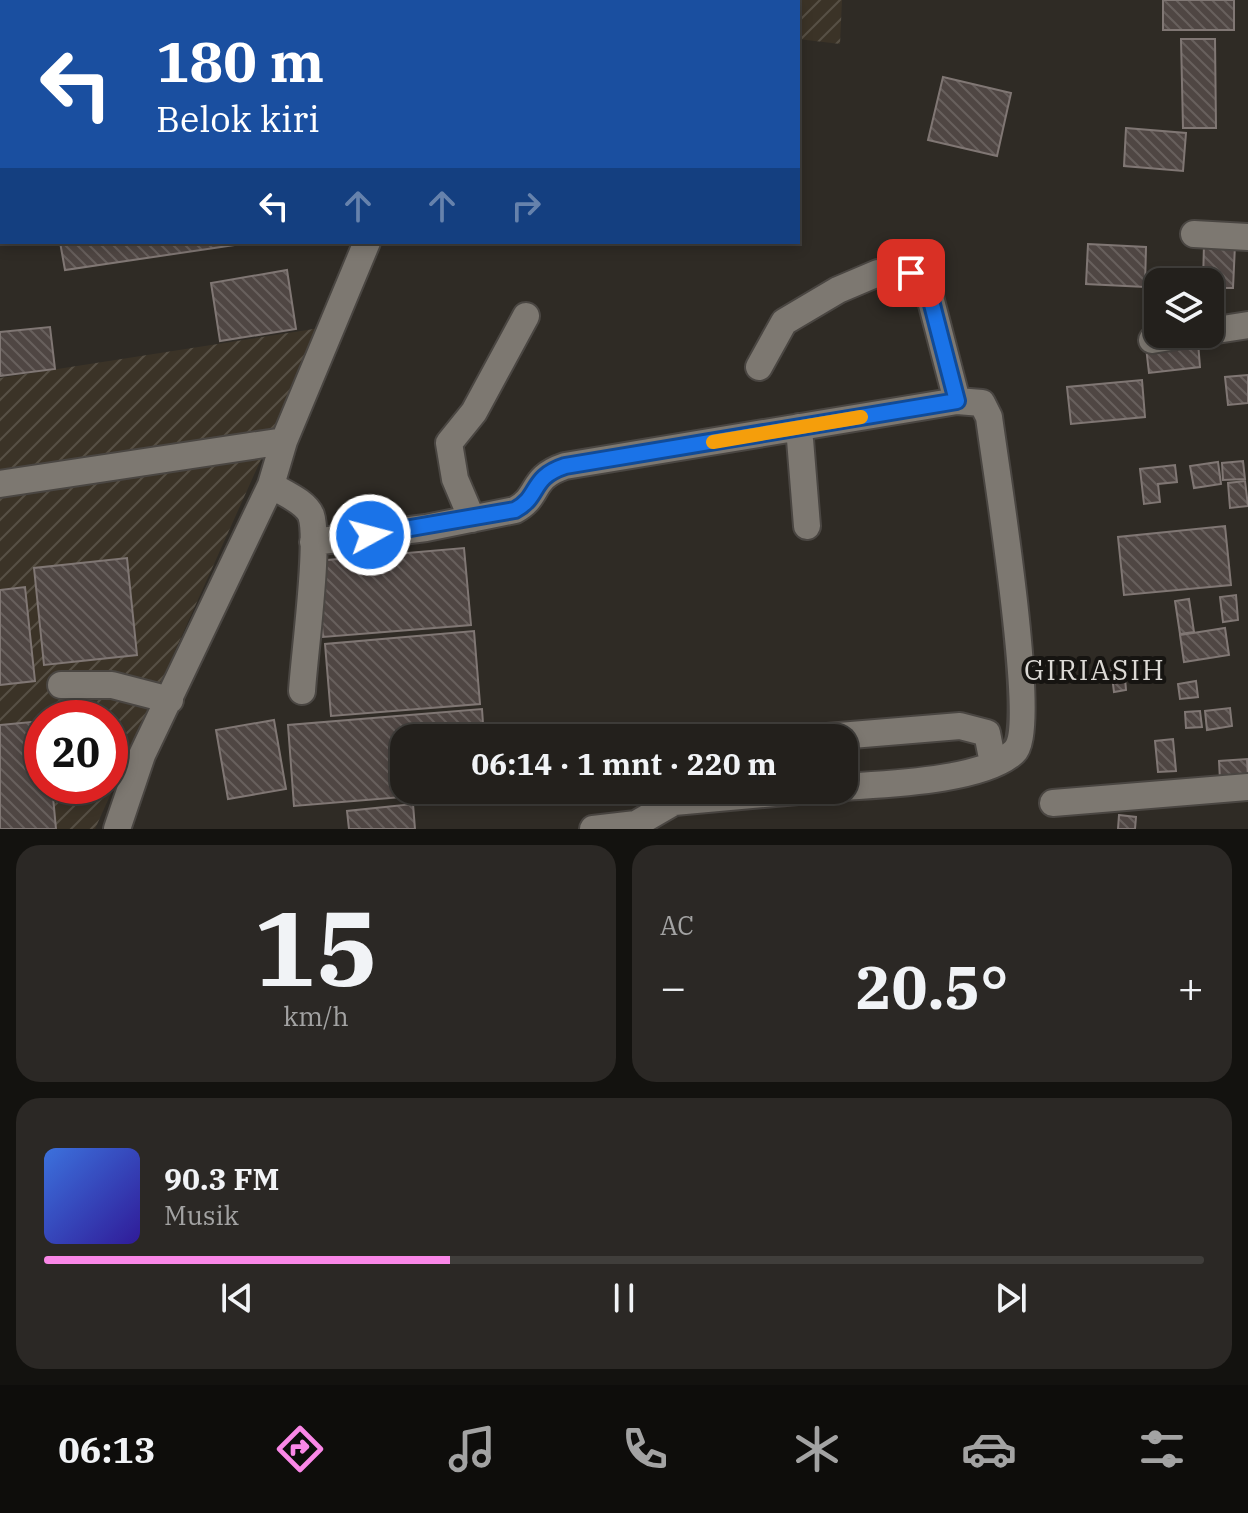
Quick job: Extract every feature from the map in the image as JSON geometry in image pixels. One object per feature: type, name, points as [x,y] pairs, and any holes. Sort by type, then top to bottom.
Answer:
[{"type":"street","points":[[1194,234],[1248,237]]},
{"type":"street","points":[[117,829],[142,755],[271,485],[284,441],[366,244]]},
{"type":"street","points":[[759,367],[784,322],[838,290],[878,273],[911,273],[929,293],[957,401]]},
{"type":"street","points":[[472,519],[455,479],[449,443],[474,412],[526,316]]},
{"type":"street","points":[[1224,329],[1248,325]]},
{"type":"street","points":[[313,542],[472,519],[525,505],[544,473],[565,466],[957,401],[982,403],[989,417],[1023,682],[1022,741],[1013,753],[954,778],[858,786]]},
{"type":"street","points":[[799,427],[807,526]]},
{"type":"street","points":[[0,484],[284,441]]},
{"type":"street","points":[[271,485],[307,508],[312,516],[313,542],[302,691]]},
{"type":"street","points":[[61,685],[112,685],[170,700]]},
{"type":"street","points":[[858,734],[960,726],[987,733],[993,763]]},
{"type":"street","points":[[1053,803],[1248,787]]},
{"type":"street","points":[[593,829],[636,824],[671,804]]},
{"type":"shaded area","points":[[800,0],[842,0],[840,44],[800,39]]},
{"type":"shaded area","points":[[320,328],[128,756],[128,700],[24,700],[24,804],[106,804],[95,829],[0,829],[0,378]]},
{"type":"building","points":[[1163,0],[1234,0],[1234,30],[1163,30]]},
{"type":"building","points":[[1181,39],[1215,39],[1216,128],[1183,128]]},
{"type":"building","points":[[943,77],[1011,93],[997,156],[928,140]]},
{"type":"building","points":[[1126,128],[1186,133],[1183,171],[1124,166]]},
{"type":"building","points":[[60,244],[241,244],[65,270]]},
{"type":"building","points":[[1088,244],[1146,247],[1144,287],[1086,284]]},
{"type":"building","points":[[1204,244],[1235,245],[1233,288],[1224,288],[1224,268],[1203,268]]},
{"type":"building","points":[[287,270],[296,329],[220,341],[211,283]]},
{"type":"building","points":[[50,327],[55,369],[0,376],[0,332]]},
{"type":"building","points":[[1146,348],[1198,348],[1200,367],[1149,373]]},
{"type":"building","points":[[1248,375],[1248,403],[1228,405],[1225,377]]},
{"type":"building","points":[[1142,380],[1145,417],[1071,424],[1067,387]]},
{"type":"building","points":[[1243,461],[1245,479],[1223,480],[1222,463]]},
{"type":"building","points":[[1218,462],[1221,484],[1194,488],[1190,466]]},
{"type":"building","points":[[1175,465],[1177,482],[1158,484],[1160,502],[1144,504],[1140,469]]},
{"type":"building","points":[[1245,481],[1248,506],[1230,508],[1228,483]]},
{"type":"building","points":[[1225,526],[1231,585],[1124,595],[1118,537]]},
{"type":"building","points":[[464,548],[471,625],[323,637],[316,561]]},
{"type":"building","points":[[127,558],[137,655],[44,665],[34,568]]},
{"type":"building","points":[[25,587],[35,681],[0,685],[0,590]]},
{"type":"building","points":[[1236,595],[1238,620],[1223,622],[1220,597]]},
{"type":"building","points":[[1189,599],[1194,632],[1180,634],[1175,601]]},
{"type":"building","points":[[1225,628],[1229,655],[1184,662],[1180,635]]},
{"type":"building","points":[[474,631],[480,704],[331,716],[325,644]]},
{"type":"building","points":[[1124,667],[1126,690],[1114,692],[1111,668]]},
{"type":"building","points":[[1196,681],[1198,697],[1180,699],[1178,684]]},
{"type":"building","points":[[1230,708],[1232,726],[1207,730],[1205,711]]},
{"type":"building","points":[[482,709],[483,724],[390,724],[390,798],[294,806],[288,725]]},
{"type":"building","points":[[1200,711],[1202,727],[1186,728],[1185,712]]},
{"type":"building","points":[[274,720],[286,789],[228,799],[216,730]]},
{"type":"building","points":[[24,723],[24,804],[54,804],[56,829],[0,829],[0,725]]},
{"type":"building","points":[[1173,739],[1176,771],[1158,772],[1155,741]]},
{"type":"building","points":[[1247,759],[1248,777],[1220,780],[1219,761]]},
{"type":"building","points":[[413,804],[415,829],[349,829],[347,811]]},
{"type":"building","points":[[1119,815],[1136,817],[1135,829],[1118,829]]},
{"type":"slow traffic","points":[[713,442],[861,417]]},
{"type":"district","name":"GIRIASIH","points":[[1095,669]]},
{"type":"route","points":[[370,535],[426,528],[515,510],[525,505],[544,473],[565,466],[957,401],[929,293],[911,273]]}]
